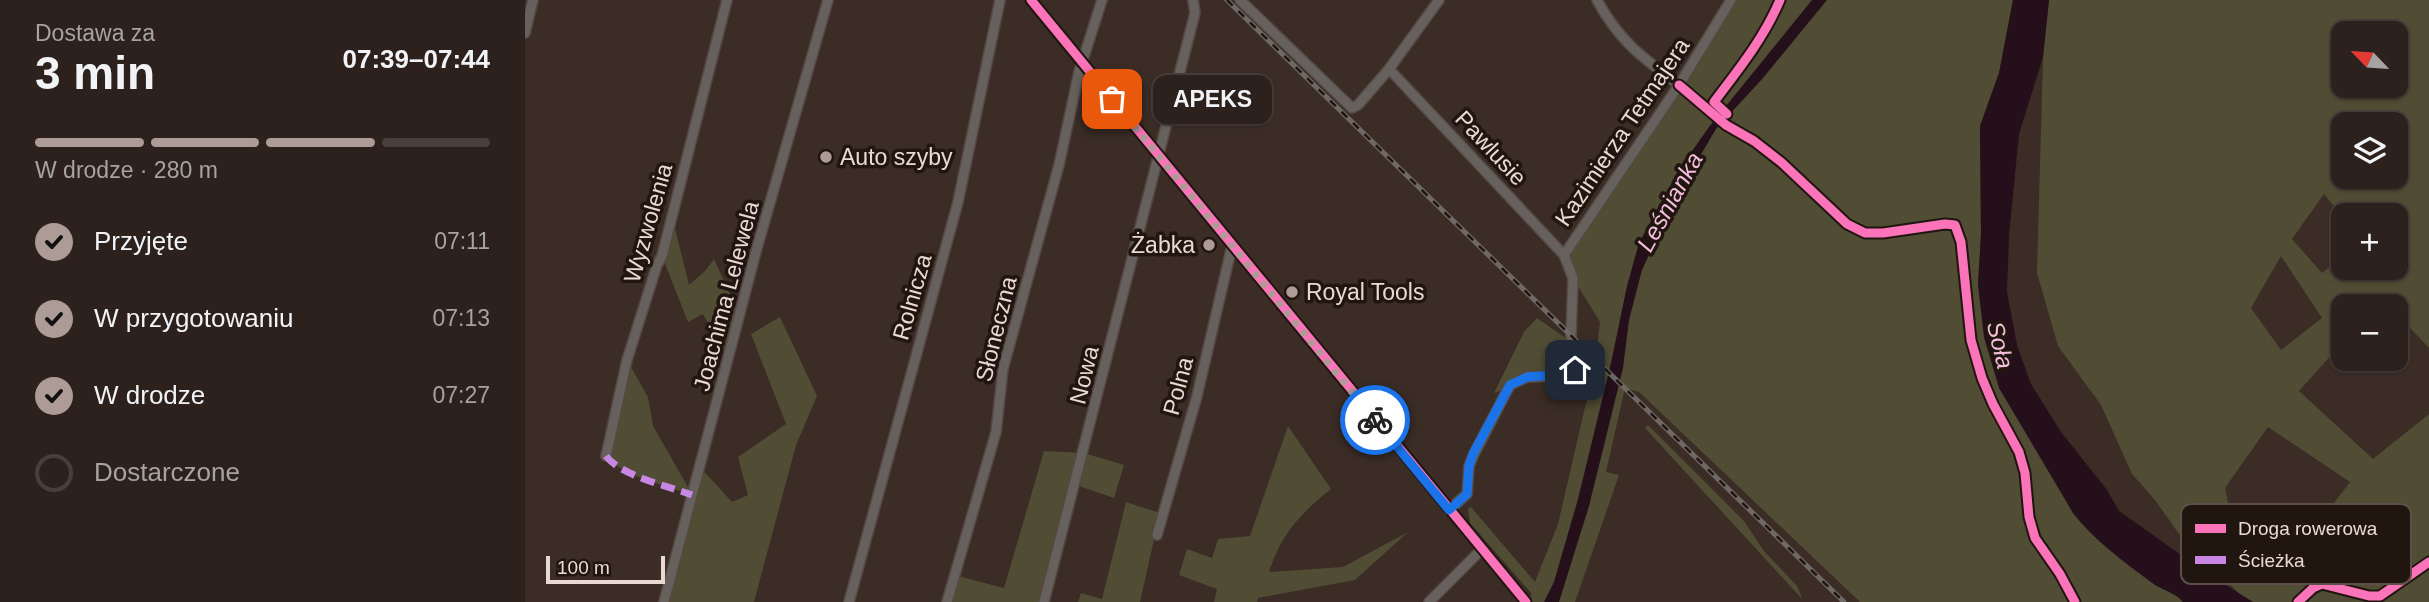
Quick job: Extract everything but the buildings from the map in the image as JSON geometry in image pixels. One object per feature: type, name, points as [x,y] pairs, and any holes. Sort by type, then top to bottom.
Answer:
[{"type":"street","points":[[525,33],[533,0]]},
{"type":"street","name":"Wyzwolenia","points":[[606,456],[627,360],[662,256],[727,0]]},
{"type":"street","name":"Joachima Lelewela","points":[[664,602],[757,248],[828,0]]},
{"type":"street","name":"Rolnicza","points":[[849,602],[955,213],[1000,0]]},
{"type":"street","points":[[1031,0],[1525,601]]},
{"type":"street","name":"Słoneczna","points":[[947,602],[996,432],[1003,369],[1059,165],[1077,79],[1102,0]]},
{"type":"street","name":"Nowa","points":[[1044,602],[1195,13],[1193,0]]},
{"type":"street","points":[[1240,0],[1352,108],[1358,105],[1389,69],[1439,0]]},
{"type":"street","points":[[1597,0],[1626,44],[1679,85]]},
{"type":"street","name":"Kazimierza Tetmajera","points":[[1449,510],[1467,494],[1469,466],[1473,454],[1510,385],[1527,377],[1570,374],[1575,370],[1571,335],[1573,278],[1564,255],[1679,85],[1731,0]]},
{"type":"street","name":"Pawlusie","points":[[1389,69],[1564,255]]},
{"type":"street","name":"Polna","points":[[1157,535],[1197,396],[1232,246]]},
{"type":"street","points":[[1429,602],[1482,550]]},
{"type":"street","points":[[2298,602],[2313,588]]},
{"type":"shaded area","points":[[1731,0],[2013,0],[1999,73],[1980,126],[1981,234],[1978,285],[2073,513],[2120,558],[2183,602],[1860,602],[1639,392],[1625,388],[1606,472],[1619,475],[1575,602],[1524,602],[1532,594],[1470,523],[1468,509],[1471,507],[1535,582],[1558,524],[1592,377],[1599,363],[1597,348],[1600,322],[1573,278],[1564,255]]},
{"type":"shaded area","points":[[2049,0],[2429,0],[2429,348],[2408,326],[2408,294],[2331,294],[2331,355],[2299,391],[2373,459],[2429,414],[2429,602],[2253,602],[2243,597],[2229,584],[2411,584],[2411,504],[2333,504],[2350,482],[2268,427],[2225,488],[2228,504],[2181,504],[2181,537],[2155,500],[2132,474],[2101,405],[2058,346],[2037,273],[2043,57]],"holes":[[[2281,256],[2322,318],[2281,350],[2251,308]]]},
{"type":"shaded area","points":[[672,216],[689,285],[714,259],[740,316],[728,360],[703,314],[688,322],[662,256]]},
{"type":"shaded area","points":[[780,317],[817,396],[796,445],[754,602],[664,602],[692,495],[633,475],[606,456],[627,360],[648,397],[653,426],[692,494],[700,467],[732,502],[748,495],[738,457],[786,424],[751,334]]},
{"type":"shaded area","points":[[1537,318],[1567,339],[1573,364],[1563,372],[1521,375],[1494,393],[1524,332]]},
{"type":"shaded area","points":[[1648,425],[1744,521],[1764,551],[1797,586],[1803,600],[1645,428]]},
{"type":"shaded area","points":[[1288,426],[1331,489],[1293,526],[1279,547],[1269,572],[1343,567],[1408,532],[1355,580],[1258,598],[1257,602],[1214,602],[1217,589],[1179,575],[1187,549],[1212,558],[1218,539],[1250,536]]},
{"type":"shaded area","points":[[1044,451],[1084,453],[1124,465],[1114,498],[1076,485],[1044,602],[947,602],[954,575],[1004,588]]},
{"type":"shaded area","points":[[1126,502],[1160,513],[1140,602],[1078,602],[1081,593],[1102,599]]},
{"type":"water","name":"Leśnianka","points":[[1812,0],[1827,0],[1763,78],[1716,129],[1673,202],[1642,270],[1629,320],[1623,368],[1589,506],[1559,602],[1544,602],[1554,582],[1578,499],[1639,243],[1680,168],[1709,127]]},
{"type":"water","name":"Soła","points":[[2013,0],[2049,0],[2043,57],[2019,134],[2009,235],[2007,292],[2017,345],[2031,384],[2061,432],[2107,490],[2119,511],[2181,555],[2181,584],[2224,584],[2253,602],[2183,602],[2109,550],[2073,513],[1999,388],[1984,337],[1978,285],[1981,234],[1980,126],[1999,73]]},
{"type":"railway","points":[[1227,0],[1844,602]]},
{"type":"marked path","points":[[606,456],[633,475],[692,495]]},
{"type":"cycle path","points":[[1031,0],[1526,602]]},
{"type":"cycle path","points":[[1727,114],[1714,102],[1759,40],[1780,0]]},
{"type":"cycle path","points":[[1679,85],[1726,125],[1754,141],[1781,162],[1847,224],[1865,233],[1955,225],[1961,242],[1971,340],[1982,378],[2019,452],[2035,538],[2060,574],[2075,602]]},
{"type":"cycle path","points":[[2411,574],[2429,562]]},
{"type":"cycle path","points":[[2298,602],[2313,588],[2322,584]]},
{"type":"cycle path","points":[[2322,584],[2369,596],[2380,596],[2397,584]]},
{"type":"way so far","points":[[1112,99],[1375,420]]},
{"type":"place","name":"APEKS","points":[[1112,99]]},
{"type":"place","name":"Auto szyby","points":[[826,157]]},
{"type":"place","name":"Żabka","points":[[1209,245]]},
{"type":"place","name":"Royal Tools","points":[[1292,292]]},
{"type":"route","points":[[1375,420],[1449,510],[1467,494],[1469,466],[1473,454],[1510,385],[1527,377],[1570,374],[1575,370]]}]
